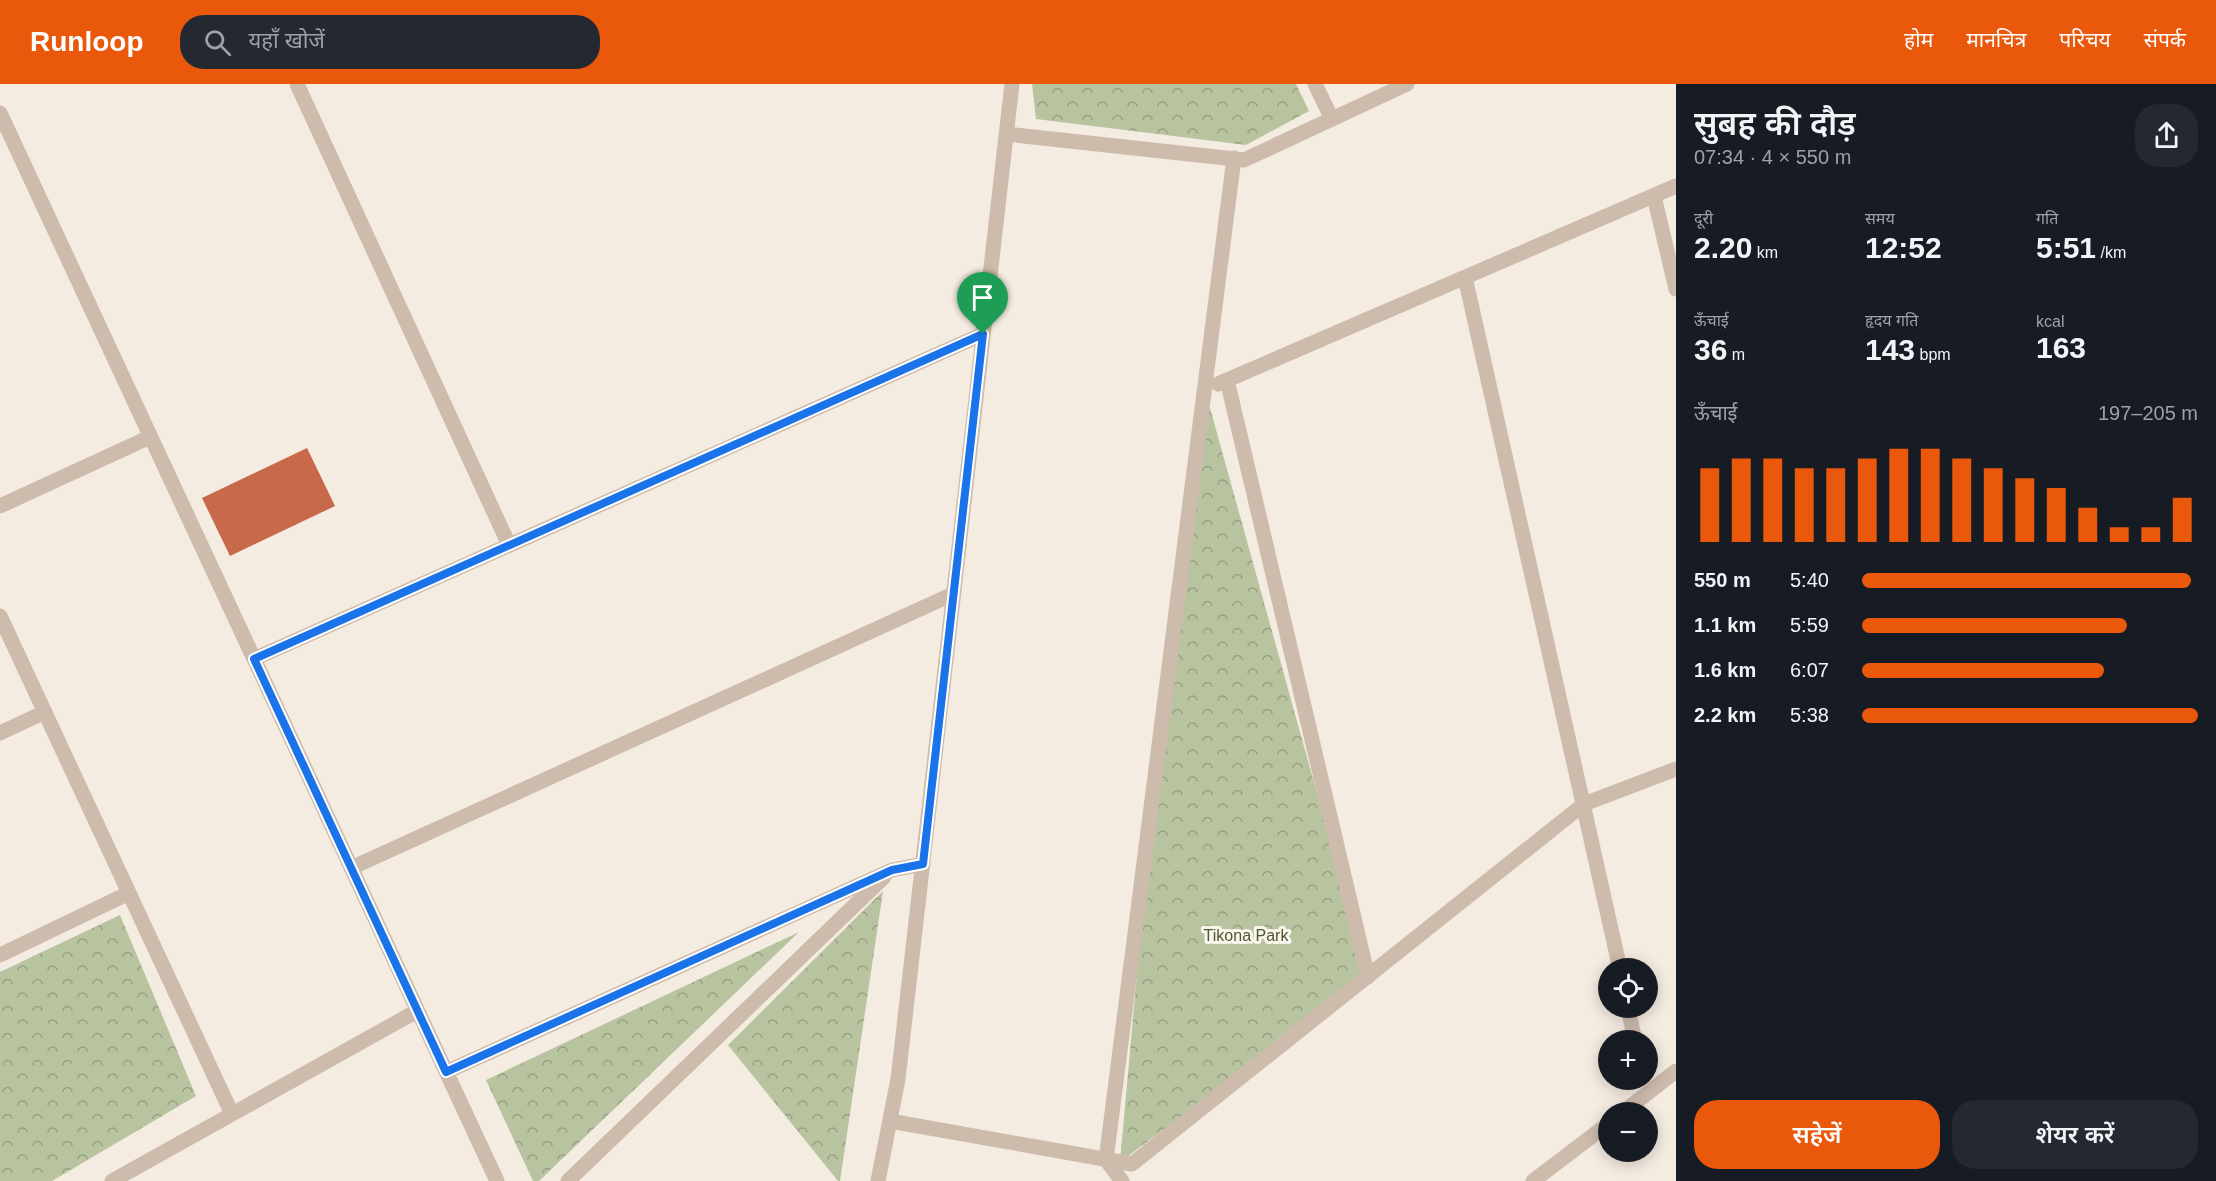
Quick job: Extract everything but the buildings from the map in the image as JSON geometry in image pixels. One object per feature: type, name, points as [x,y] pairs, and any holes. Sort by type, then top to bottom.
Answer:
[{"type":"street","points":[[297,84],[509,545]]},
{"type":"street","points":[[878,1181],[898,1079],[1012,84]]},
{"type":"street","points":[[1315,84],[1332,119]]},
{"type":"street","points":[[1006,134],[1244,160],[1407,84]]},
{"type":"street","points":[[0,113],[446,1072],[490,1179]]},
{"type":"street","points":[[1122,1181],[1106,1160],[1234,159]]},
{"type":"street","points":[[1205,390],[1676,186]]},
{"type":"street","points":[[1654,195],[1676,289]]},
{"type":"street","points":[[1465,277],[1618,958]]},
{"type":"street","points":[[254,659],[983,334]]},
{"type":"street","points":[[1227,380],[1368,977]]},
{"type":"street","points":[[0,506],[150,437]]},
{"type":"street","points":[[351,868],[953,594]]},
{"type":"street","points":[[0,615],[232,1114]]},
{"type":"street","points":[[0,734],[45,712]]},
{"type":"street","points":[[890,1120],[1132,1164],[1584,804],[1676,769]]},
{"type":"street","points":[[446,1072],[892,870],[923,864]]},
{"type":"street","points":[[568,1181],[892,870]]},
{"type":"street","points":[[0,955],[129,893]]},
{"type":"street","points":[[112,1181],[417,1011]]},
{"type":"street","points":[[1658,1080],[1676,1071]]},
{"type":"street","points":[[1632,1102],[1642,1090]]},
{"type":"street","points":[[1533,1181],[1598,1132]]},
{"type":"green space","points":[[1032,84],[1296,84],[1309,111],[1246,145],[1036,119]]},
{"type":"green space","name":"Tikona Park","points":[[1205,390],[1368,977],[1120,1162],[1153,796]]},
{"type":"green space","points":[[883,891],[840,1181],[838,1181],[728,1045]]},
{"type":"green space","points":[[120,915],[196,1096],[52,1181],[0,1181],[0,972]]},
{"type":"green space","points":[[799,932],[539,1181],[533,1181],[486,1080]]},
{"type":"route","points":[[983,334],[923,864],[892,870],[446,1072],[254,659],[983,334]]}]
